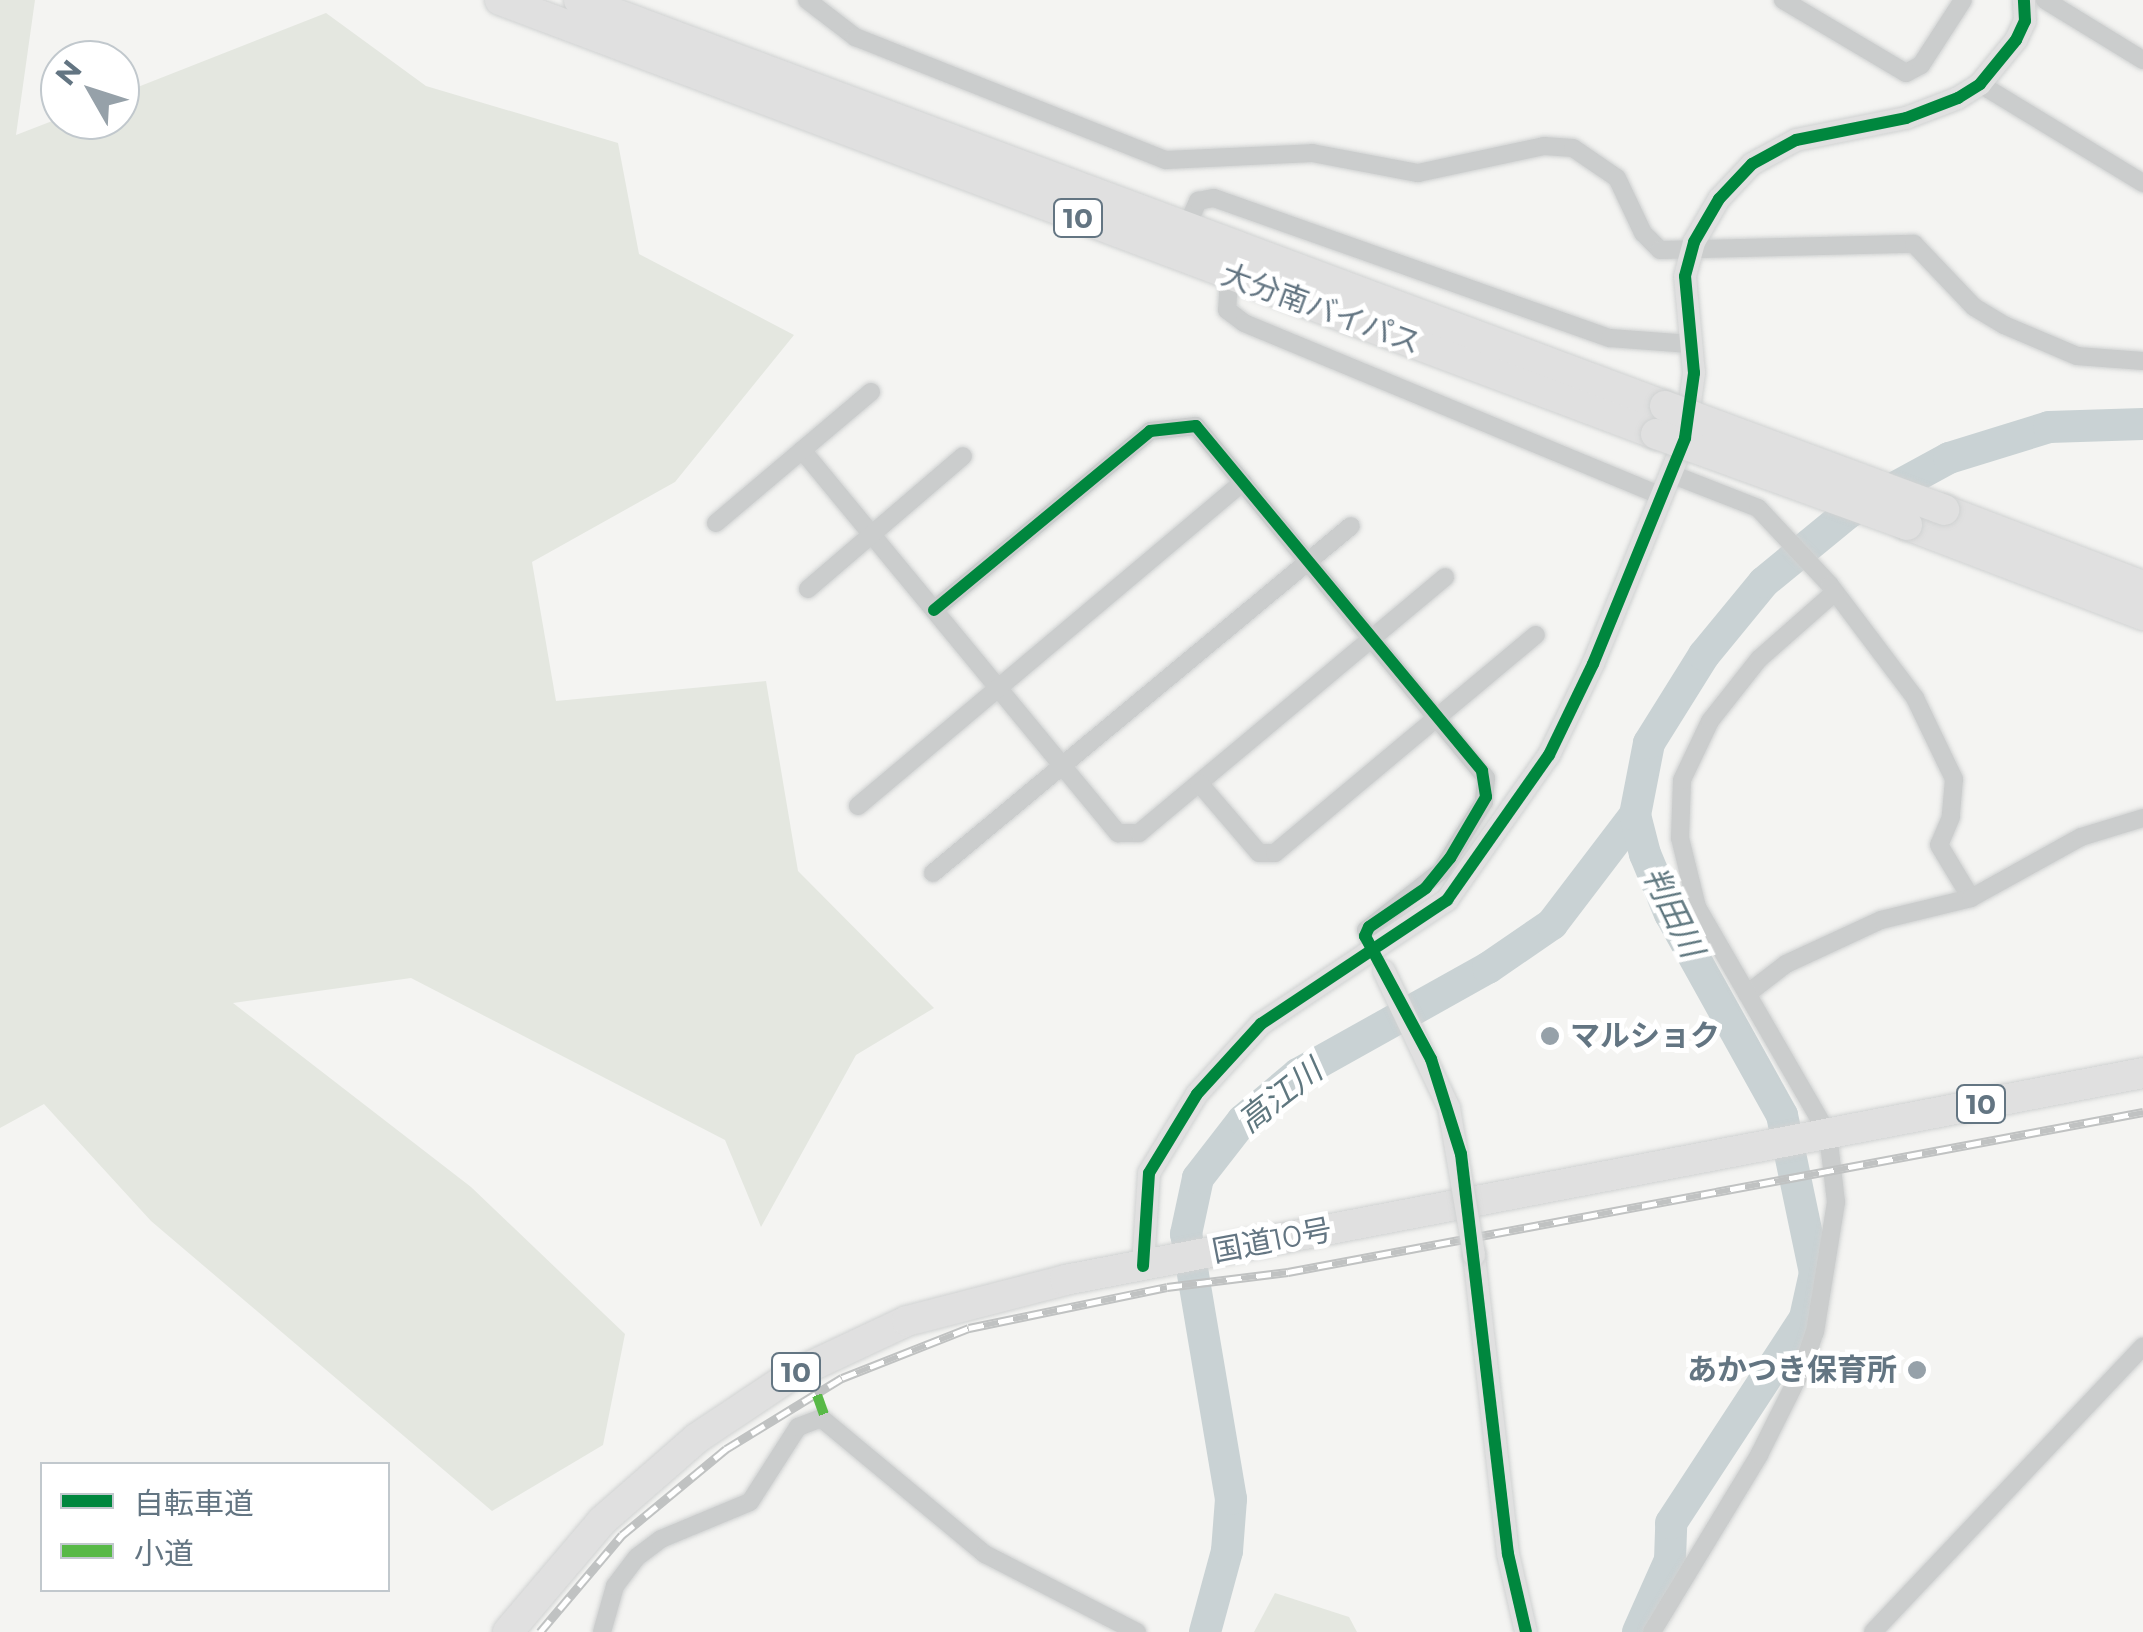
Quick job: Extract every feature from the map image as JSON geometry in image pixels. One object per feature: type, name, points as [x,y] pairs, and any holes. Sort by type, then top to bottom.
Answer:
[{"type":"highway","name":"大分南バイパス","points":[[500,0],[1229,275],[1944,510],[2143,586]]},
{"type":"highway","name":"大分南バイパス","points":[[579,0],[1186,228],[1907,524],[2143,615]]},
{"type":"highway","name":"国道10号","points":[[508,1632],[581,1544],[646,1480],[790,1376],[940,1310],[1156,1263],[2143,1073]]},
{"type":"street","points":[[807,0],[855,37],[1166,160],[1312,153],[1418,173],[1544,146],[1573,148],[1617,178],[1649,242],[1672,254],[1769,244],[1914,244],[1974,307],[2004,326],[2077,356],[2143,361]]},
{"type":"street","points":[[1783,0],[1906,72],[1921,66],[1963,0]]},
{"type":"street","points":[[1156,1263],[1150,1173],[1186,1108],[1261,1024],[1380,962],[1447,900],[1533,782],[1582,690],[1671,474],[1692,408],[1685,276],[1690,253],[1730,184],[1768,153],[1822,132],[1918,115],[1980,84],[2022,30],[2024,0]]},
{"type":"street","points":[[2045,0],[2143,60]]},
{"type":"street","points":[[1980,84],[2143,183]]},
{"type":"street","points":[[1186,228],[1198,201],[1214,198],[1610,338],[1690,344]]},
{"type":"street","points":[[1229,275],[1227,310],[1244,323],[1662,496]]},
{"type":"street","points":[[716,523],[870,392]]},
{"type":"street","points":[[934,610],[1150,431],[1196,426],[1482,771],[1486,797],[1441,871],[1366,930],[1449,1108],[1474,1255],[1508,1554],[1526,1632]]},
{"type":"street","points":[[802,450],[1118,832],[1131,834],[1198,783],[1444,578]]},
{"type":"street","points":[[808,589],[963,456]]},
{"type":"street","points":[[1671,474],[1748,501],[1768,517],[1833,588],[1915,698],[1944,756],[1955,793],[1940,845],[1972,898]]},
{"type":"street","points":[[858,806],[1244,482]]},
{"type":"street","points":[[932,873],[1351,526]]},
{"type":"street","points":[[1652,1632],[1759,1455],[1802,1369],[1834,1216],[1824,1135],[1697,907],[1686,874],[1678,808],[1682,780],[1710,720],[1759,658],[1833,588]]},
{"type":"street","points":[[1198,783],[1267,856],[1536,635]]},
{"type":"street","points":[[1746,994],[1786,964],[1881,920],[1972,898],[2080,837],[2143,818]]},
{"type":"street","points":[[1873,1632],[2143,1346]]},
{"type":"street","points":[[602,1632],[615,1586],[637,1556],[661,1539],[750,1502],[798,1428],[821,1418],[985,1554],[1137,1632]]},
{"type":"shaded area","points":[[0,0],[35,0],[16,135],[40,126],[40,140],[140,140],[140,86],[326,13],[426,86],[618,143],[639,254],[794,335],[675,482],[532,562],[556,701],[766,681],[798,871],[934,1008],[856,1055],[761,1227],[725,1140],[411,978],[233,1003],[471,1187],[625,1334],[603,1445],[492,1511],[151,1221],[44,1104],[0,1128]]},
{"type":"shaded area","points":[[1275,1593],[1349,1617],[1357,1632],[1254,1632]]},
{"type":"waterway","name":"判田川","points":[[1638,1632],[1670,1560],[1671,1523],[1805,1318],[1815,1273],[1782,1115],[1670,914],[1645,854],[1635,815],[1649,743],[1704,655],[1764,582],[1848,513],[1949,458],[2049,427],[2143,424]]},
{"type":"waterway","name":"高江川","points":[[1205,1632],[1227,1551],[1231,1499],[1186,1234],[1198,1178],[1243,1120],[1298,1074],[1488,968],[1552,924],[1635,815]]},
{"type":"railway","points":[[540,1632],[622,1535],[726,1449],[842,1378],[969,1328],[1167,1287],[1288,1272],[2143,1112]]},
{"type":"marked path","points":[[807,1367],[826,1420]]},
{"type":"cycle path","points":[[1143,1266],[1149,1173],[1197,1094],[1261,1024],[1447,900],[1549,755],[1593,664],[1685,438],[1694,373],[1685,276],[1694,242],[1719,199],[1752,164],[1796,140],[1906,118],[1958,98],[1980,84],[2016,40],[2025,21],[2024,0]]},
{"type":"cycle path","points":[[934,610],[1150,431],[1196,426],[1482,771],[1486,797],[1450,858],[1426,888],[1369,927],[1365,936],[1431,1059],[1461,1154],[1508,1554],[1526,1632]]},
{"type":"place","name":"マルショク","points":[[1550,1036]]},
{"type":"place","name":"あかつき保育所","points":[[1917,1370]]}]
